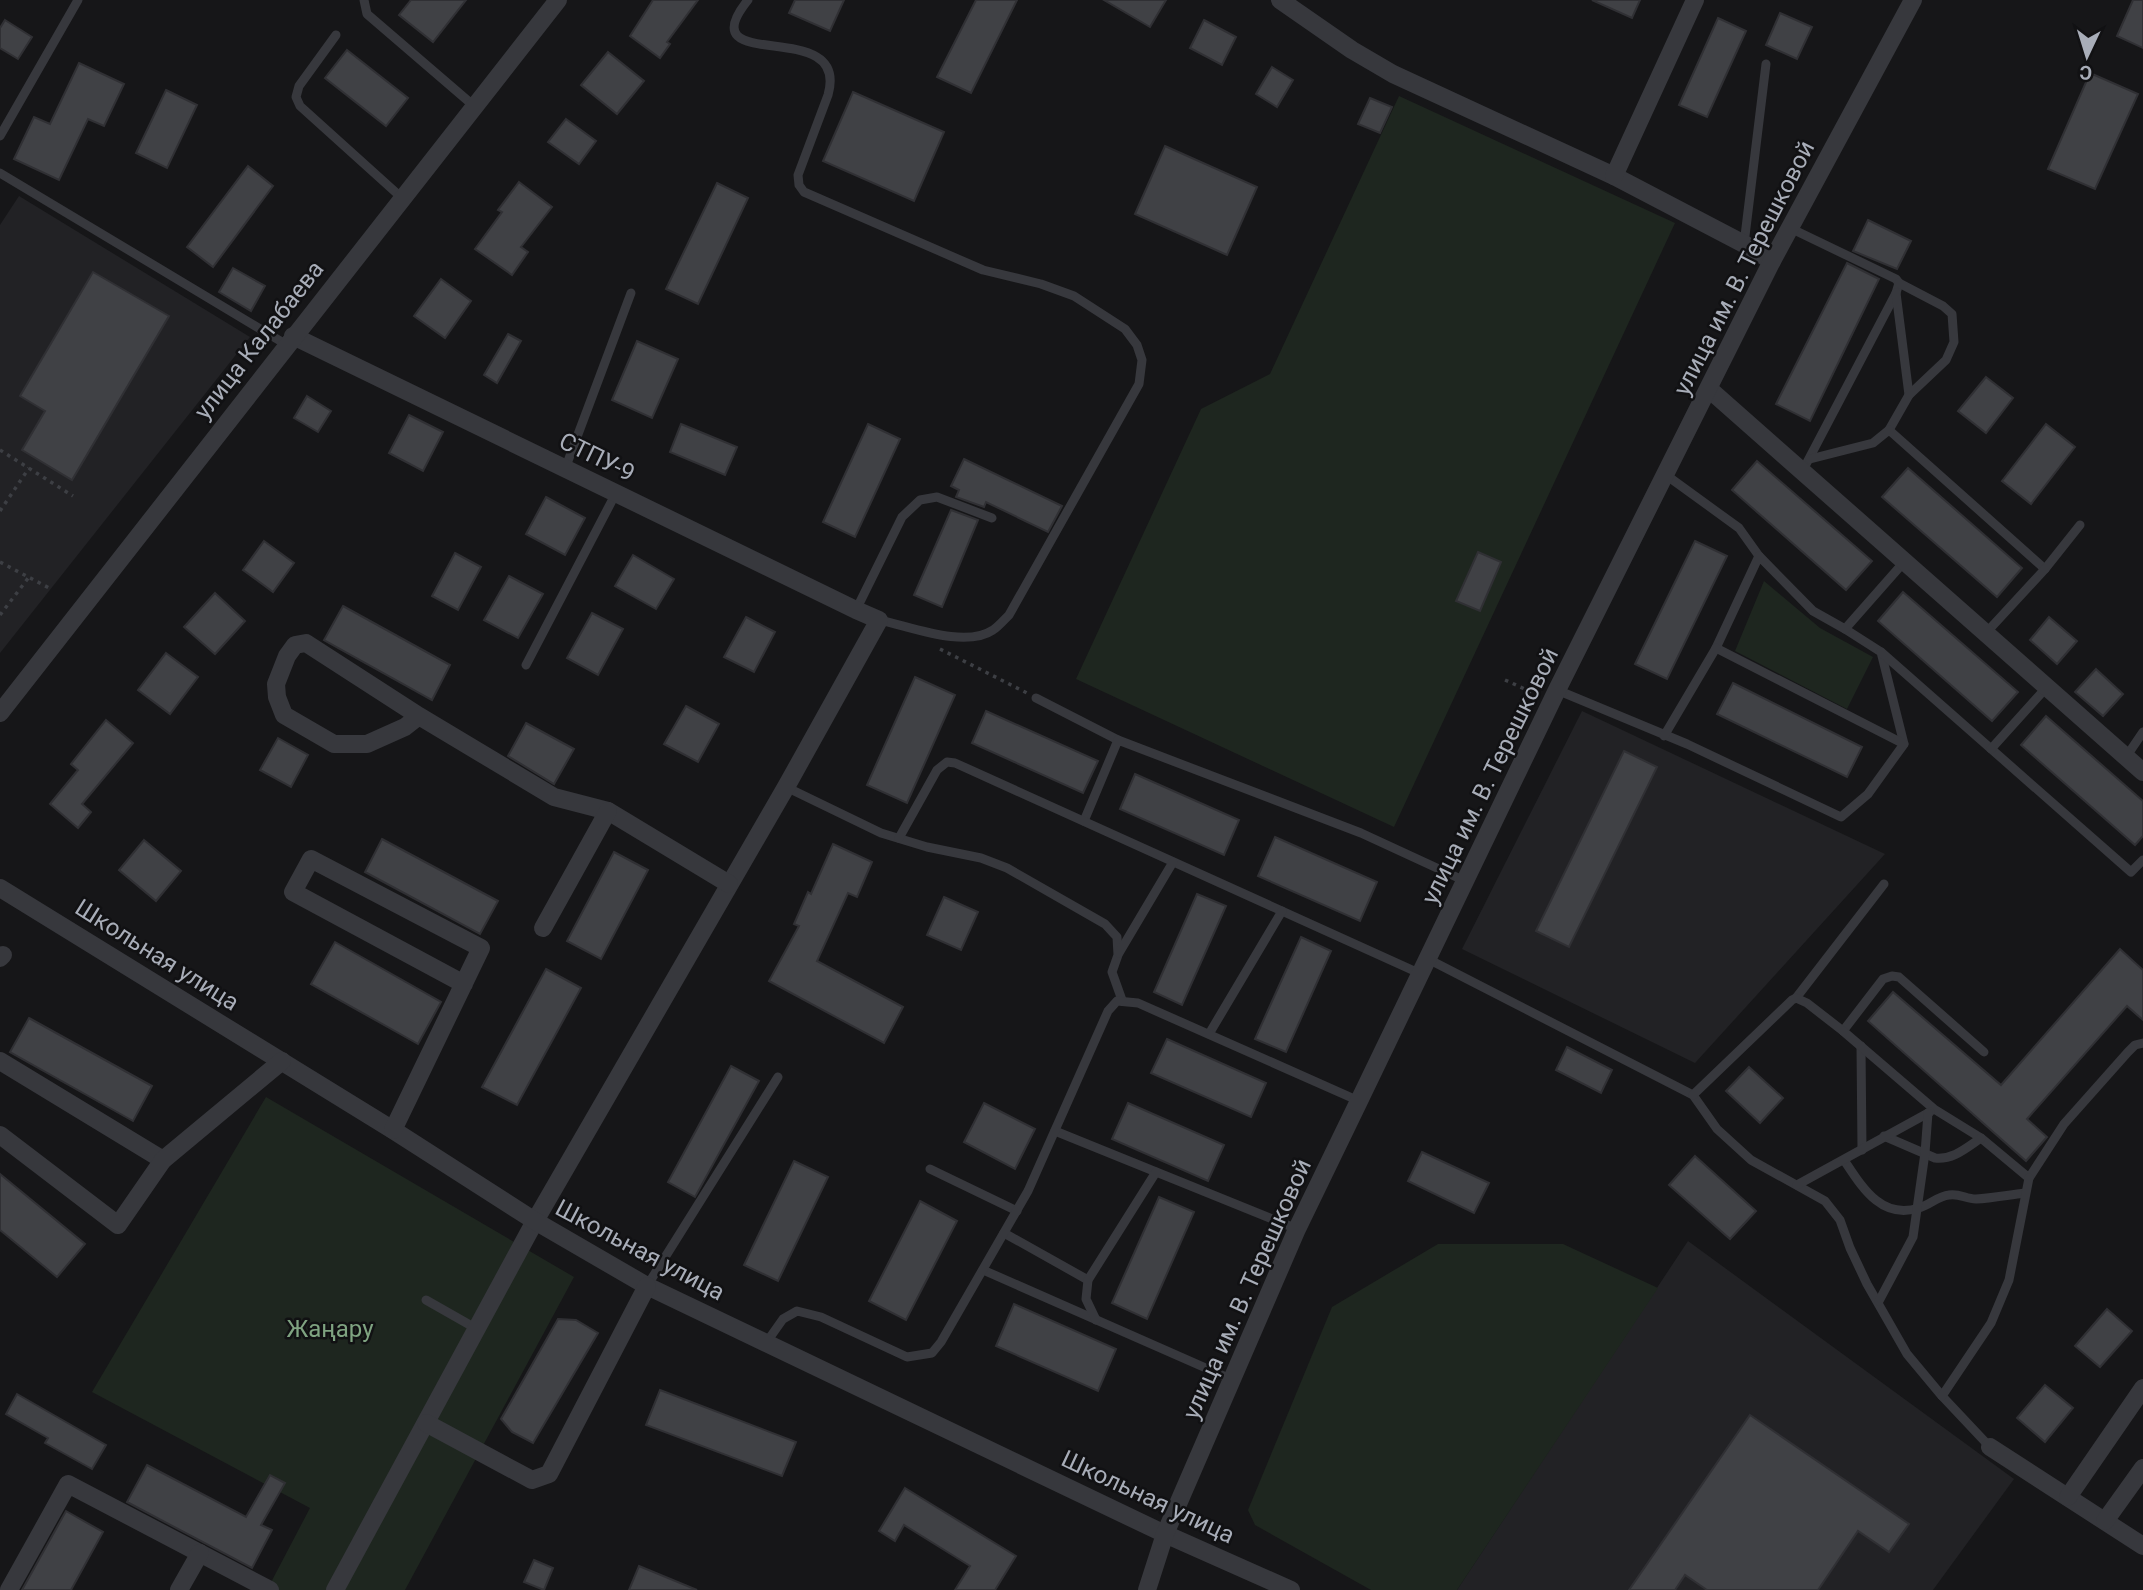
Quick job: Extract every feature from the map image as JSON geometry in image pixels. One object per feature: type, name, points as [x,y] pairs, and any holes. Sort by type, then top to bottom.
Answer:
[{"type":"street","name":"улица Калабаева","points":[[0,713],[558,0]]},
{"type":"street","points":[[1280,0],[1352,50],[1393,74],[1614,176],[1772,261]]},
{"type":"street","points":[[1614,176],[1695,0]]},
{"type":"street","name":"улица им. В. Терешковой","points":[[1147,1590],[1165,1534],[1297,1229],[1555,696],[1772,261],[1913,0]]},
{"type":"street","name":"СТПУ-9","points":[[290,340],[879,620]]},
{"type":"street","points":[[1709,389],[1806,464],[1904,562],[2143,772]]},
{"type":"street","points":[[335,1590],[535,1221],[879,620]]},
{"type":"street","points":[[419,716],[405,727],[367,744],[334,744],[284,715],[277,697],[276,684],[287,656],[295,645],[306,643],[419,716],[554,797],[608,811],[729,884]]},
{"type":"street","points":[[543,928],[608,811]]},
{"type":"street","points":[[393,1130],[464,984],[481,948],[311,859],[293,892],[464,984]]},
{"type":"street","name":"Школьная улица","points":[[0,888],[393,1130],[535,1221],[647,1286],[1165,1534],[1291,1590]]},
{"type":"street","points":[[0,1061],[163,1160]]},
{"type":"street","points":[[0,1135],[118,1225],[163,1160],[282,1061]]},
{"type":"street","points":[[426,1423],[532,1480],[549,1474],[647,1286]]},
{"type":"street","points":[[2068,1497],[2143,1388]]},
{"type":"street","points":[[1990,1447],[2143,1546]]},
{"type":"street","points":[[2105,1521],[2143,1468]]},
{"type":"street","points":[[9,1590],[68,1484],[270,1590]]},
{"type":"street","points":[[179,1590],[200,1553]]},
{"type":"lane","points":[[0,136],[78,0]]},
{"type":"lane","points":[[364,0],[367,14],[474,106]]},
{"type":"lane","points":[[748,0],[733,20],[737,37],[750,42],[807,52],[822,60],[829,70],[832,82],[798,175],[799,185],[804,192],[983,270],[1041,284],[1074,296],[1125,329],[1137,345],[1142,360],[1139,384],[1009,615],[1001,623],[980,636],[959,638],[879,620]]},
{"type":"lane","points":[[337,35],[299,86],[296,97],[300,106],[402,198]]},
{"type":"lane","points":[[1744,244],[1766,64]]},
{"type":"lane","points":[[0,173],[290,340]]},
{"type":"lane","points":[[1790,228],[1896,279],[1909,395]]},
{"type":"lane","points":[[1806,464],[1874,443],[1889,430],[1909,395],[1946,360],[1954,342],[1952,314],[1944,306],[1898,288]]},
{"type":"lane","points":[[1806,464],[1898,288]]},
{"type":"lane","points":[[565,469],[631,293]]},
{"type":"lane","points":[[1889,430],[2045,569]]},
{"type":"lane","points":[[1666,475],[1739,528],[1759,556],[1814,611],[1881,652],[2131,872],[2143,860]]},
{"type":"lane","points":[[526,665],[616,494]]},
{"type":"lane","points":[[856,610],[902,517],[920,500],[937,497],[992,518]]},
{"type":"lane","points":[[1985,634],[2045,569],[2080,525]]},
{"type":"lane","points":[[1664,736],[1716,648],[1759,556]]},
{"type":"lane","points":[[1845,629],[1904,562]]},
{"type":"lane","points":[[1716,648],[1904,744]]},
{"type":"lane","points":[[1555,696],[1687,744],[1841,817],[1868,794],[1904,744],[1881,652]]},
{"type":"lane","points":[[1991,749],[2046,688]]},
{"type":"lane","points":[[1036,698],[1118,740],[1361,833],[1465,881]]},
{"type":"lane","points":[[2126,757],[2143,732]]},
{"type":"lane","points":[[1084,821],[1118,740]]},
{"type":"lane","points":[[899,838],[937,770],[947,762],[955,763],[1282,911],[1424,967],[1692,1094],[1717,1129],[1751,1160],[1825,1202],[1840,1220],[1861,1272],[1908,1354],[1942,1396],[1990,1447]]},
{"type":"lane","points":[[786,786],[881,833],[981,858],[1007,868],[1105,924],[1117,937],[1118,954]]},
{"type":"lane","points":[[1122,1000],[1112,978],[1118,954],[1174,862]]},
{"type":"lane","points":[[1692,1094],[1796,998],[1884,884]]},
{"type":"lane","points":[[1209,1034],[1282,911]]},
{"type":"lane","points":[[1843,1031],[1883,979],[1892,975],[1899,977],[1984,1052]]},
{"type":"lane","points":[[1796,998],[1807,1003],[1861,1046],[1931,1111],[1981,1138],[2029,1178]]},
{"type":"lane","points":[[766,1343],[783,1319],[797,1311],[821,1317],[907,1357],[932,1353],[941,1342],[1028,1191],[1108,1011],[1113,1004],[1122,1000],[1138,1003],[1359,1101]]},
{"type":"lane","points":[[1942,1396],[1991,1323],[2009,1280],[2029,1178],[2064,1124],[2128,1052],[2135,1045],[2143,1043]]},
{"type":"lane","points":[[1861,1046],[1862,1150]]},
{"type":"lane","points":[[647,1286],[778,1077]]},
{"type":"lane","points":[[1797,1185],[1931,1111]]},
{"type":"lane","points":[[1879,1301],[1913,1237],[1931,1111]]},
{"type":"lane","points":[[1055,1131],[1297,1229]]},
{"type":"lane","points":[[1884,1136],[1935,1158],[1952,1157],[1981,1138]]},
{"type":"lane","points":[[1844,1160],[1860,1184],[1882,1207],[1902,1210],[1918,1208],[1945,1195],[1958,1194],[1972,1199],[2025,1193]]},
{"type":"lane","points":[[930,1169],[1017,1211]]},
{"type":"lane","points":[[1096,1320],[1086,1300],[1088,1280],[1156,1172]]},
{"type":"lane","points":[[1004,1233],[1088,1280]]},
{"type":"lane","points":[[982,1270],[1233,1380]]},
{"type":"lane","points":[[426,1300],[477,1329]]},
{"type":"path","points":[[0,450],[73,496]]},
{"type":"path","points":[[0,511],[29,468]]},
{"type":"path","points":[[0,562],[51,589]]},
{"type":"path","points":[[0,615],[29,577]]},
{"type":"path","points":[[936,648],[1036,698]]},
{"type":"path","points":[[1505,680],[1555,696]]},
{"type":"shaded area","points":[[19,196],[250,337],[0,653],[0,225]]},
{"type":"shaded area","points":[[1582,711],[1885,854],[1695,1063],[1462,949]]},
{"type":"shaded area","points":[[1688,1241],[2014,1479],[1933,1590],[1457,1590]]},
{"type":"green space","points":[[1399,96],[1675,223],[1394,827],[1076,679],[1201,409],[1270,374]]},
{"type":"green space","points":[[1764,581],[1820,628],[1873,657],[1847,709],[1735,651]]},
{"type":"green space","name":"Жаңару","points":[[266,1097],[574,1277],[405,1590],[267,1590],[310,1508],[92,1392]]},
{"type":"green space","points":[[1438,1244],[1563,1244],[1658,1288],[1457,1590],[1371,1590],[1255,1525],[1248,1510],[1332,1307]]},
{"type":"building","points":[[411,0],[466,0],[433,42],[399,15]]},
{"type":"building","points":[[653,0],[698,0],[667,42],[670,44],[660,58],[630,36]]},
{"type":"building","points":[[795,0],[844,0],[830,31],[789,13]]},
{"type":"building","points":[[976,0],[1017,0],[971,93],[937,77]]},
{"type":"building","points":[[1104,0],[1166,0],[1150,27]]},
{"type":"building","points":[[1592,0],[1640,0],[1632,18]]},
{"type":"building","points":[[2133,0],[2143,0],[2143,48],[2117,36]]},
{"type":"building","points":[[1780,13],[1812,27],[1797,59],[1766,45]]},
{"type":"building","points":[[1718,18],[1746,31],[1707,117],[1679,105]]},
{"type":"building","points":[[5,20],[32,37],[18,59],[0,48],[0,28]]},
{"type":"building","points":[[1204,20],[1236,37],[1222,65],[1190,48]]},
{"type":"building","points":[[347,50],[408,98],[386,126],[325,78]]},
{"type":"building","points":[[608,52],[644,81],[617,114],[581,85]]},
{"type":"building","points":[[79,63],[124,84],[104,126],[88,119],[59,180],[14,159],[34,117],[50,124]]},
{"type":"building","points":[[1272,67],[1293,80],[1277,107],[1256,94]]},
{"type":"building","points":[[2090,73],[2138,94],[2095,189],[2048,169]]},
{"type":"building","points":[[166,90],[197,105],[167,168],[136,153]]},
{"type":"building","points":[[853,92],[944,132],[914,201],[823,161]]},
{"type":"building","points":[[1370,98],[1392,107],[1380,133],[1358,124]]},
{"type":"building","points":[[566,119],[596,141],[579,164],[548,142]]},
{"type":"building","points":[[1165,146],[1257,187],[1227,255],[1135,214]]},
{"type":"building","points":[[248,166],[273,186],[213,267],[187,247]]},
{"type":"building","points":[[519,182],[552,207],[521,247],[528,252],[512,275],[475,249],[502,212],[498,210]]},
{"type":"building","points":[[717,183],[748,198],[698,304],[666,289]]},
{"type":"building","points":[[1868,220],[1911,241],[1897,269],[1853,251]]},
{"type":"building","points":[[1847,263],[1879,279],[1810,421],[1776,404]]},
{"type":"building","points":[[233,268],[265,286],[251,311],[219,292]]},
{"type":"building","points":[[93,272],[169,316],[72,480],[22,450],[45,411],[20,396]]},
{"type":"building","points":[[441,279],[471,301],[445,338],[414,316]]},
{"type":"building","points":[[508,334],[521,341],[497,383],[484,375]]},
{"type":"building","points":[[637,341],[678,359],[652,418],[612,400]]},
{"type":"building","points":[[1986,377],[2013,398],[1986,433],[1958,411]]},
{"type":"building","points":[[307,396],[331,411],[318,432],[294,418]]},
{"type":"building","points":[[409,415],[443,432],[423,471],[389,453]]},
{"type":"building","points":[[681,424],[737,447],[725,475],[670,452]]},
{"type":"building","points":[[868,424],[900,439],[855,537],[823,522]]},
{"type":"building","points":[[2046,424],[2075,447],[2031,504],[2002,481]]},
{"type":"building","points":[[964,459],[1062,506],[1048,532],[986,502],[984,507],[956,497],[959,490],[951,486]]},
{"type":"building","points":[[1757,461],[1872,561],[1846,590],[1732,490]]},
{"type":"building","points":[[1908,468],[2022,568],[1997,597],[1882,497]]},
{"type":"building","points":[[546,497],[585,518],[565,555],[526,534]]},
{"type":"building","points":[[951,510],[978,520],[942,607],[914,595]]},
{"type":"building","points":[[264,541],[294,563],[273,592],[243,570]]},
{"type":"building","points":[[1695,541],[1727,556],[1667,679],[1635,664]]},
{"type":"building","points":[[1478,552],[1501,562],[1480,611],[1456,601]]},
{"type":"building","points":[[455,553],[481,567],[458,610],[432,596]]},
{"type":"building","points":[[633,555],[674,579],[656,609],[615,586]]},
{"type":"building","points":[[509,576],[543,594],[518,638],[484,620]]},
{"type":"building","points":[[1903,592],[2018,692],[1992,721],[1878,621]]},
{"type":"building","points":[[215,593],[245,621],[215,654],[184,627]]},
{"type":"building","points":[[343,606],[450,665],[432,700],[324,640]]},
{"type":"building","points":[[592,613],[623,629],[598,675],[567,658]]},
{"type":"building","points":[[746,617],[775,632],[754,672],[724,657]]},
{"type":"building","points":[[2049,617],[2077,641],[2057,664],[2030,640]]},
{"type":"building","points":[[166,653],[198,677],[170,714],[138,690]]},
{"type":"building","points":[[2096,669],[2123,694],[2103,716],[2075,692]]},
{"type":"building","points":[[915,677],[955,695],[907,803],[867,785]]},
{"type":"building","points":[[1733,683],[1862,747],[1847,777],[1717,714]]},
{"type":"building","points":[[686,706],[719,724],[698,762],[664,744]]},
{"type":"building","points":[[986,711],[1098,761],[1083,793],[972,743]]},
{"type":"building","points":[[2046,716],[2143,801],[2143,836],[2135,845],[2021,745]]},
{"type":"building","points":[[106,720],[133,743],[82,804],[91,812],[78,828],[50,804],[78,770],[71,764]]},
{"type":"building","points":[[526,723],[574,749],[554,784],[508,756]]},
{"type":"building","points":[[278,738],[308,755],[291,787],[260,770]]},
{"type":"building","points":[[1624,751],[1657,767],[1569,947],[1536,931]]},
{"type":"building","points":[[1135,774],[1239,820],[1224,855],[1120,809]]},
{"type":"building","points":[[1275,837],[1377,882],[1360,921],[1258,876]]},
{"type":"building","points":[[382,839],[498,901],[480,934],[365,872]]},
{"type":"building","points":[[144,840],[181,871],[156,901],[119,870]]},
{"type":"building","points":[[833,844],[872,862],[857,897],[848,893],[817,961],[903,1007],[884,1043],[769,981],[799,926],[794,924],[808,892],[811,894]]},
{"type":"building","points":[[614,852],[648,870],[601,959],[567,941]]},
{"type":"building","points":[[1197,894],[1226,906],[1182,1005],[1154,992]]},
{"type":"building","points":[[944,897],[978,912],[961,950],[927,935]]},
{"type":"building","points":[[1301,937],[1331,951],[1286,1052],[1255,1039]]},
{"type":"building","points":[[335,942],[441,1002],[418,1044],[311,984]]},
{"type":"building","points":[[2120,949],[2143,970],[2143,1020],[2127,1006],[2027,1119],[2047,1137],[2026,1161],[1868,1021],[1893,992],[2001,1085]]},
{"type":"building","points":[[546,969],[581,988],[517,1105],[482,1087]]},
{"type":"building","points":[[29,1018],[152,1086],[133,1121],[10,1052]]},
{"type":"building","points":[[1167,1039],[1266,1083],[1251,1117],[1151,1073]]},
{"type":"building","points":[[1567,1047],[1612,1070],[1601,1093],[1556,1070]]},
{"type":"building","points":[[731,1066],[759,1081],[695,1197],[668,1182]]},
{"type":"building","points":[[1749,1067],[1783,1098],[1760,1123],[1726,1091]]},
{"type":"building","points":[[984,1103],[1035,1129],[1015,1169],[964,1142]]},
{"type":"building","points":[[1128,1103],[1224,1145],[1208,1181],[1112,1139]]},
{"type":"building","points":[[1422,1152],[1489,1183],[1474,1213],[1408,1181]]},
{"type":"building","points":[[1695,1156],[1756,1211],[1730,1239],[1669,1185]]},
{"type":"building","points":[[794,1161],[828,1177],[778,1281],[744,1265]]},
{"type":"building","points":[[0,1174],[85,1244],[57,1277],[0,1230]]},
{"type":"building","points":[[1159,1197],[1194,1212],[1147,1319],[1112,1303]]},
{"type":"building","points":[[920,1201],[957,1221],[906,1320],[869,1301]]},
{"type":"building","points":[[1014,1304],[1116,1349],[1098,1391],[996,1346]]},
{"type":"building","points":[[2107,1309],[2132,1331],[2100,1367],[2075,1346]]},
{"type":"building","points":[[558,1319],[576,1320],[598,1333],[533,1443],[512,1432],[501,1419]]},
{"type":"building","points":[[2045,1385],[2073,1408],[2045,1442],[2017,1418]]},
{"type":"building","points":[[660,1390],[796,1442],[782,1476],[646,1425]]},
{"type":"building","points":[[17,1394],[106,1445],[92,1469],[45,1443],[48,1438],[6,1414]]},
{"type":"building","points":[[1750,1415],[1909,1524],[1889,1552],[1858,1531],[1818,1590],[1707,1590],[1685,1575],[1675,1590],[1629,1590]]},
{"type":"building","points":[[147,1465],[246,1517],[270,1475],[285,1483],[261,1525],[272,1530],[252,1568],[127,1502]]},
{"type":"building","points":[[905,1488],[1016,1556],[995,1590],[955,1590],[970,1566],[904,1525],[895,1541],[879,1531]]},
{"type":"building","points":[[66,1511],[103,1532],[71,1590],[22,1590]]},
{"type":"building","points":[[534,1560],[553,1568],[544,1590],[524,1582]]},
{"type":"building","points":[[639,1566],[697,1590],[629,1590]]}]
